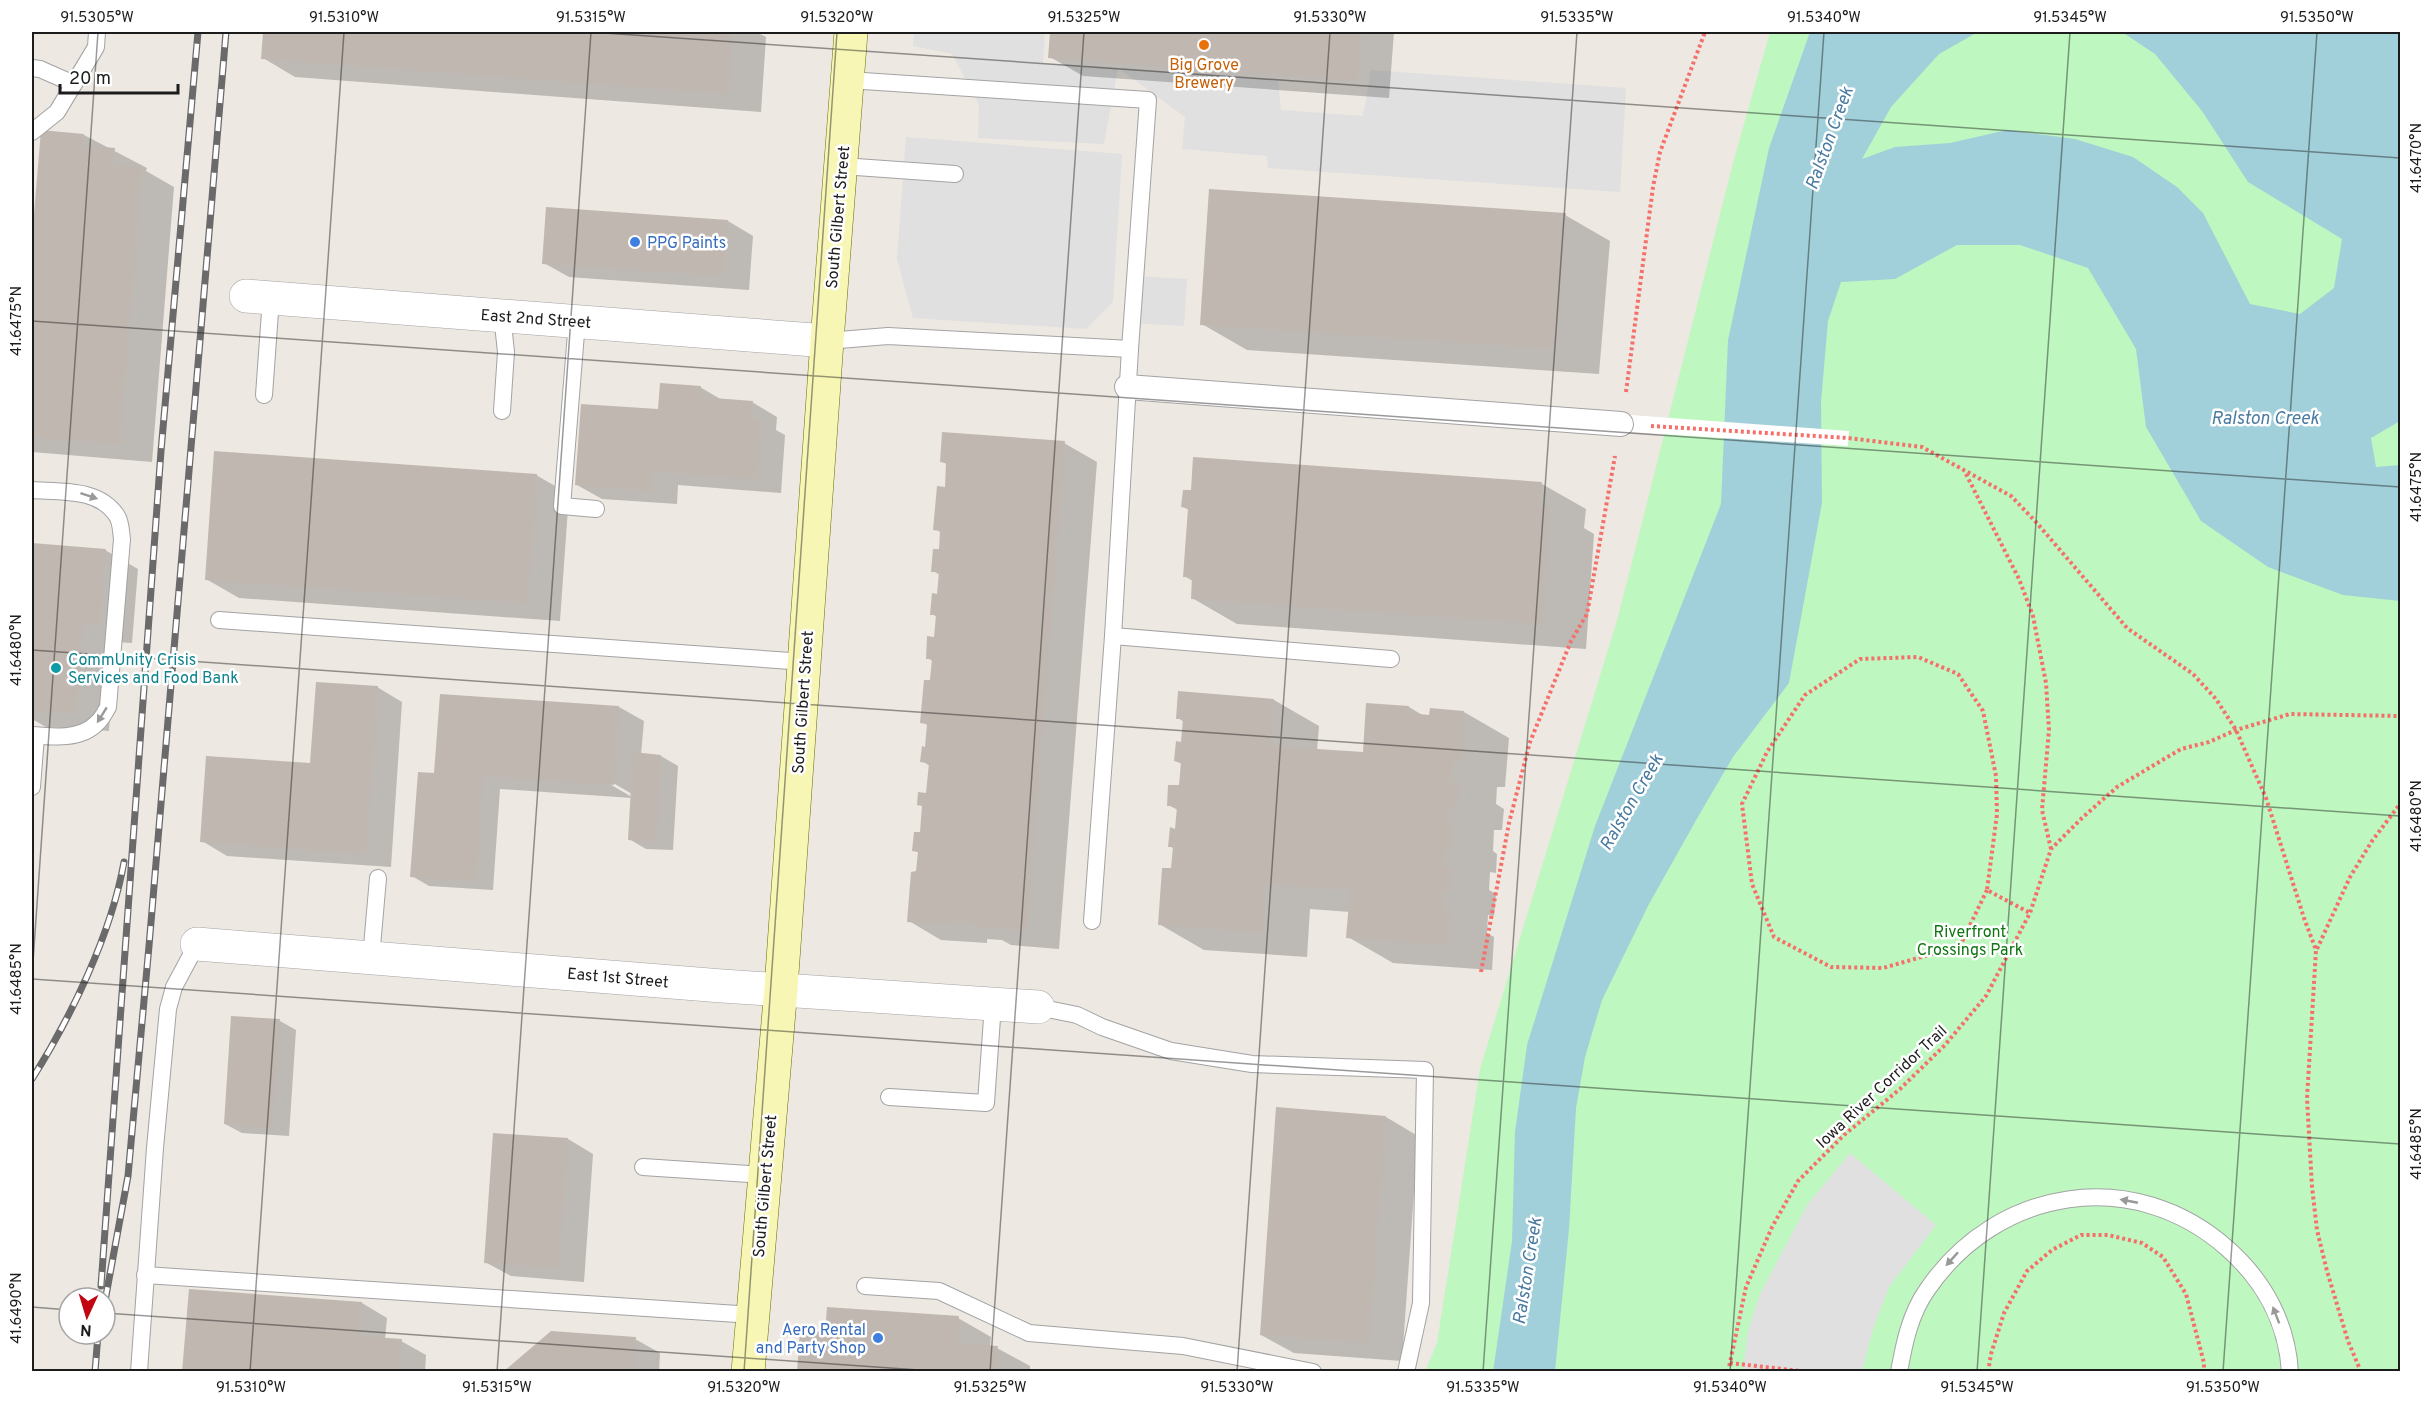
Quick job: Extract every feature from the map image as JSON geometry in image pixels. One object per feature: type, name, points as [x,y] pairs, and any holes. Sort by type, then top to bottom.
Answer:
[{"type":"main road","name":"South Gilbert Street","points":[[748,1371],[781,988],[826,341],[842,166],[851,32]]},
{"type":"street","name":"East 2nd Street","points":[[258,297],[826,341]]},
{"type":"street","points":[[1127,387],[1631,424]]},
{"type":"street","name":"East 1st Street","points":[[197,944],[1038,1007]]},
{"type":"lane","points":[[32,132],[57,112],[96,47],[97,32]]},
{"type":"lane","points":[[32,68],[40,69],[74,84]]},
{"type":"lane","points":[[848,80],[1148,100],[1092,921]]},
{"type":"lane","points":[[842,166],[955,174]]},
{"type":"lane","points":[[258,297],[264,395]]},
{"type":"lane","points":[[502,315],[506,352],[502,411]]},
{"type":"lane","points":[[577,321],[562,506],[596,509]]},
{"type":"lane","points":[[826,341],[888,336],[1130,349]]},
{"type":"lane","points":[[32,490],[95,496],[108,505],[118,518],[122,539],[108,707],[97,724],[81,734],[55,737],[34,736],[32,781]]},
{"type":"lane","points":[[219,620],[805,662]]},
{"type":"lane","points":[[1113,636],[1391,659]]},
{"type":"lane","points":[[371,958],[378,878]]},
{"type":"lane","points":[[139,1371],[168,1009],[174,987],[197,944]]},
{"type":"lane","points":[[889,1096],[986,1103],[993,1004]]},
{"type":"lane","points":[[1038,1007],[1077,1015],[1102,1027],[1171,1051],[1252,1064],[1425,1070],[1420,1303],[1406,1371]]},
{"type":"lane","points":[[642,1167],[765,1175]]},
{"type":"lane","points":[[1899,1371],[1906,1335],[1925,1291],[1955,1255],[1992,1225],[2034,1206],[2079,1197],[2126,1199],[2171,1211],[2211,1234],[2245,1264],[2271,1302],[2288,1346],[2290,1371]]},
{"type":"lane","points":[[145,1275],[753,1314]]},
{"type":"lane","points":[[865,1286],[939,1291],[1029,1333],[1183,1346],[1312,1371]]},
{"type":"path","points":[[1481,972],[1509,823],[1530,742],[1571,640],[1587,614],[1631,424],[1632,358],[1653,187],[1660,152],[1705,32]]},
{"type":"path","points":[[1631,424],[1848,438],[1922,447],[1966,474],[2011,496],[2127,628],[2193,674],[2216,699],[2236,730],[2266,798],[2316,950]]},
{"type":"path","points":[[1966,474],[2019,579],[2033,616],[2046,683],[2049,730],[2042,810],[2050,849]]},
{"type":"path","points":[[1918,657],[1958,674],[1983,711],[1996,776],[1997,814],[1988,890],[1960,946],[1883,968],[1831,967],[1774,937],[1752,884],[1742,804],[1767,752],[1805,695],[1860,659],[1918,657]]},
{"type":"path","points":[[2050,849],[2118,787],[2181,749],[2210,742],[2236,730],[2290,714],[2400,716]]},
{"type":"path","points":[[2361,1371],[2348,1341],[2327,1271],[2317,1230],[2312,1188],[2307,1098],[2316,950],[2350,876],[2372,841],[2400,804]]},
{"type":"path","name":"Iowa River Corridor Trail","points":[[1728,1371],[1746,1287],[1772,1227],[1798,1181],[1844,1135],[1900,1089],[1945,1045],[1986,996],[2030,913],[2050,849]]},
{"type":"path","points":[[1988,890],[2030,913]]},
{"type":"path","points":[[1988,1371],[1990,1354],[2004,1313],[2027,1271],[2052,1250],[2081,1235],[2108,1235],[2142,1243],[2163,1257],[2186,1294],[2204,1363],[2204,1371]]},
{"type":"path","points":[[1730,1363],[1809,1371]]},
{"type":"green space","name":"Riverfront Crossings Park","points":[[1770,32],[2400,32],[2400,1371],[1425,1372],[1437,1343],[1480,1069],[1618,617],[1733,163]]},
{"type":"shaded area","points":[[914,32],[1045,32],[1043,63],[1118,68],[1104,144],[978,138],[979,105],[952,54],[913,46]]},
{"type":"shaded area","points":[[1118,68],[1278,80],[1281,110],[1363,116],[1371,70],[1626,88],[1620,192],[1268,168],[1267,156],[1182,149],[1185,117]]},
{"type":"shaded area","points":[[906,137],[1122,154],[1113,302],[1086,329],[913,318],[897,259]]},
{"type":"shaded area","points":[[1135,276],[1187,279],[1184,326],[1132,323]]},
{"type":"shaded area","points":[[1850,1153],[1936,1225],[1889,1287],[1872,1332],[1862,1371],[1743,1371],[1748,1331],[1760,1294],[1807,1205]]},
{"type":"water","name":"Ralston Creek","points":[[1810,32],[1978,32],[1939,54],[1891,107],[1862,159],[1895,147],[1950,143],[2007,130],[2075,139],[2133,157],[2177,187],[2203,213],[2250,304],[2300,314],[2334,288],[2342,239],[2248,182],[2202,111],[2155,54],[2122,32],[2400,32],[2400,421],[2371,438],[2376,467],[2400,465],[2400,601],[2343,595],[2268,567],[2201,521],[2146,427],[2136,349],[2088,268],[2020,245],[1957,245],[1895,279],[1841,282],[1828,321],[1821,402],[1822,503],[1789,683],[1733,757],[1649,904],[1602,1000],[1585,1057],[1576,1108],[1569,1229],[1555,1371],[1493,1372],[1512,1241],[1515,1132],[1527,1045],[1595,826],[1721,504],[1728,340],[1769,148]]},
{"type":"pier","points":[[1631,415],[1849,431],[1848,446],[1630,432]]},
{"type":"building","points":[[263,32],[733,32],[729,94],[261,59]]},
{"type":"building","name":"Big Grove Brewery","points":[[1050,32],[1361,32],[1357,81],[1048,58]]},
{"type":"building","points":[[41,130],[84,134],[83,145],[115,148],[113,165],[142,167],[120,444],[32,437],[32,214],[34,214]]},
{"type":"building","points":[[1209,189],[1566,213],[1555,349],[1200,325]]},
{"type":"building","name":"PPG Paints","points":[[546,207],[728,220],[724,276],[542,264]]},
{"type":"building","points":[[660,383],[701,386],[700,397],[753,401],[752,419],[761,420],[757,479],[653,472],[652,491],[575,485],[581,404],[658,409]]},
{"type":"building","points":[[942,432],[1065,441],[1027,931],[977,927],[978,923],[955,921],[954,925],[907,922],[911,872],[916,871],[918,852],[912,851],[914,832],[920,832],[922,806],[917,805],[918,792],[926,793],[929,763],[920,762],[922,746],[925,747],[927,724],[920,723],[924,680],[930,680],[932,659],[926,659],[927,636],[934,637],[936,615],[930,615],[932,593],[937,594],[939,572],[931,572],[933,549],[939,549],[940,531],[933,530],[937,486],[945,487],[946,463],[940,462]]},
{"type":"building","points":[[214,451],[537,474],[528,603],[205,580]]},
{"type":"building","points":[[1193,457],[1542,482],[1540,506],[1550,507],[1542,624],[1191,599],[1192,577],[1183,577],[1188,508],[1181,507],[1183,490],[1191,490]]},
{"type":"building","name":"CommUnity Crisis Services and Food Bank","points":[[32,543],[106,549],[100,625],[83,624],[76,714],[32,710]]},
{"type":"building","points":[[316,682],[378,686],[366,854],[200,842],[206,756],[310,763]]},
{"type":"building","points":[[1178,691],[1274,699],[1271,746],[1363,752],[1366,703],[1409,706],[1409,713],[1429,715],[1430,708],[1464,711],[1461,762],[1453,762],[1451,781],[1460,781],[1457,806],[1450,805],[1449,826],[1453,826],[1452,848],[1446,847],[1444,866],[1452,867],[1450,891],[1444,891],[1443,910],[1450,910],[1448,945],[1346,938],[1350,890],[1266,884],[1263,933],[1158,925],[1162,868],[1171,868],[1173,847],[1168,847],[1170,827],[1175,829],[1177,806],[1167,806],[1168,785],[1179,785],[1181,762],[1174,761],[1176,741],[1181,742],[1183,719],[1176,719]]},
{"type":"building","points":[[440,694],[619,706],[614,785],[483,776],[476,882],[410,877],[418,772],[434,773]]},
{"type":"building","points":[[633,752],[661,755],[657,842],[628,840]]},
{"type":"building","points":[[231,1016],[280,1019],[272,1128],[224,1124]]},
{"type":"building","points":[[1276,1107],[1386,1116],[1369,1343],[1260,1335]]},
{"type":"building","points":[[493,1133],[568,1138],[559,1268],[484,1263]]},
{"type":"building","points":[[189,1289],[362,1302],[360,1336],[402,1339],[399,1372],[182,1372]]},
{"type":"building","name":"Aero Rental and Party Shop","points":[[827,1307],[959,1316],[957,1343],[998,1346],[996,1372],[797,1372],[800,1330],[825,1332]]},
{"type":"building","points":[[551,1331],[636,1337],[633,1372],[503,1372]]},
{"type":"railway","points":[[101,1286],[161,451],[198,32]]},
{"type":"railway","points":[[108,1286],[128,1176],[226,32]]},
{"type":"railway","points":[[32,1079],[47,1055],[88,975],[110,918],[124,862]]},
{"type":"railway","points":[[95,1372],[97,1346]]},
{"type":"place","name":"Big Grove Brewery","points":[[1204,45]]},
{"type":"place","name":"PPG Paints","points":[[635,242]]},
{"type":"place","name":"CommUnity Crisis Services and Food Bank","points":[[56,668]]},
{"type":"place","name":"Aero Rental and Party Shop","points":[[878,1338]]}]
